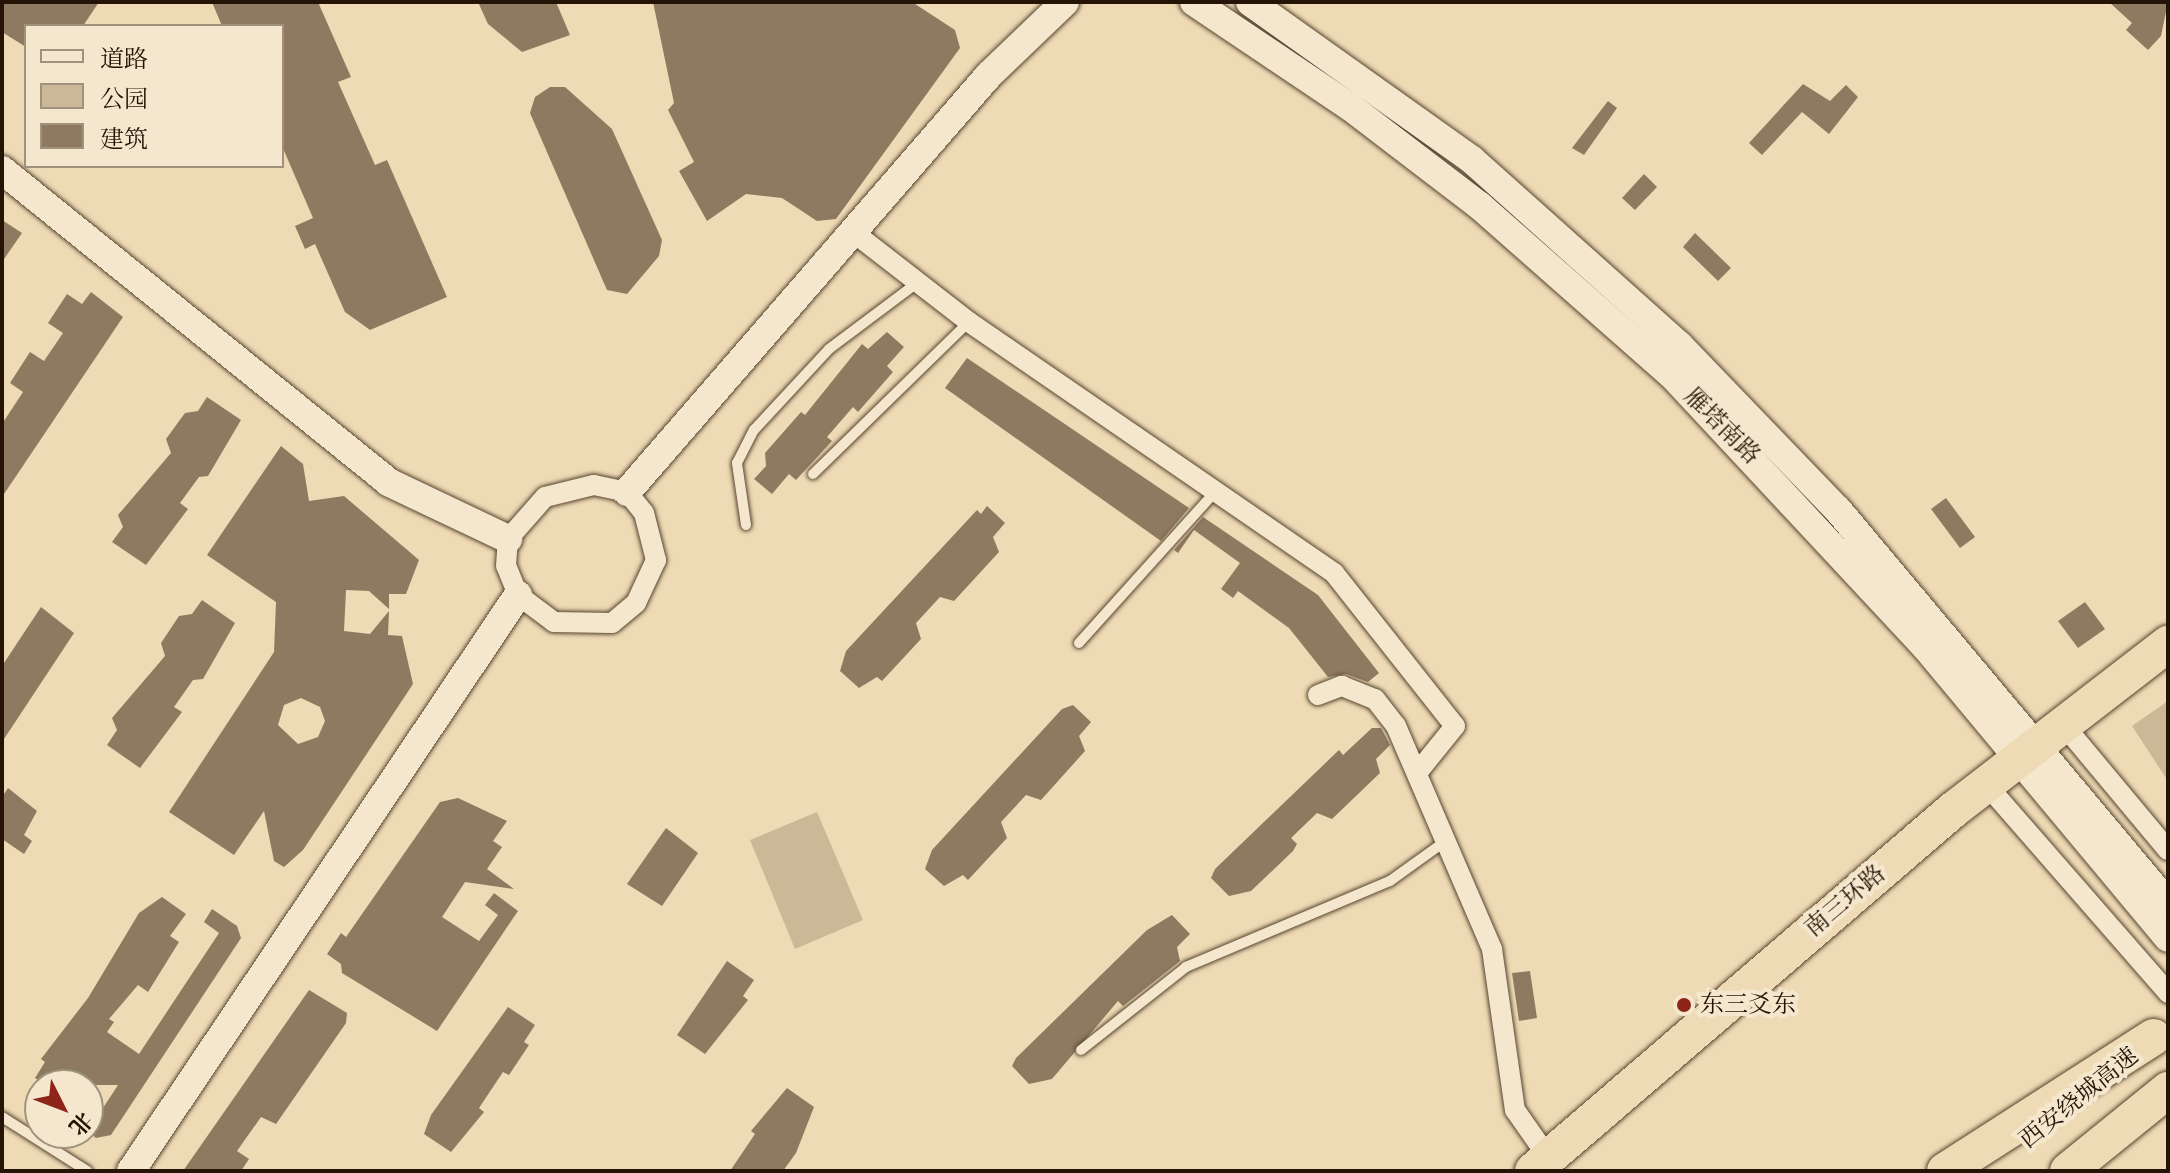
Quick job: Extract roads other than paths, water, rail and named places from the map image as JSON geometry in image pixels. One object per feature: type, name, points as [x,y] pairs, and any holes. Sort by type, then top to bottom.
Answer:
[{"type":"highway","name":"南三环路","points":[[1541,1164],[1985,783],[2168,644]]},
{"type":"highway","points":[[1945,1171],[2161,1032]]},
{"type":"highway","name":"西安绕城高速","points":[[1990,1171],[2161,1032]]},
{"type":"highway","name":"西安绕城高速","points":[[2068,1171],[2168,1090]]},
{"type":"main road","points":[[627,492],[989,75],[1065,2]]},
{"type":"main road","name":"雁塔南路","points":[[1194,2],[1349,106],[1605,312],[2038,741],[2168,938]]},
{"type":"main road","name":"雁塔南路","points":[[1250,2],[1472,160],[1679,345],[1838,510],[2038,741],[2168,904]]},
{"type":"main road","points":[[2,170],[388,482],[508,539]]},
{"type":"main road","points":[[131,1171],[518,595]]},
{"type":"street","points":[[853,232],[969,322],[1334,573],[1455,726],[1417,773]]},
{"type":"street","points":[[594,485],[627,492],[654,540],[656,560],[636,603],[612,623],[583,627],[554,622],[518,595],[506,566],[508,539],[545,497],[594,485]]},
{"type":"street","points":[[1318,695],[1342,686],[1375,699],[1396,726],[1492,949],[1515,1110],[1541,1164]]},
{"type":"street","points":[[2038,741],[2168,850]]},
{"type":"street","points":[[1985,783],[2168,993]]},
{"type":"lane","points":[[746,525],[737,463],[754,430],[829,349],[917,283]]},
{"type":"lane","points":[[813,474],[969,322]]},
{"type":"lane","points":[[1079,643],[1215,492]]},
{"type":"lane","points":[[1081,1050],[1186,967],[1390,881],[1447,840]]},
{"type":"lane","points":[[2,1117],[87,1171]]},
{"type":"place","name":"东三爻东","points":[[1684,1005]]}]
